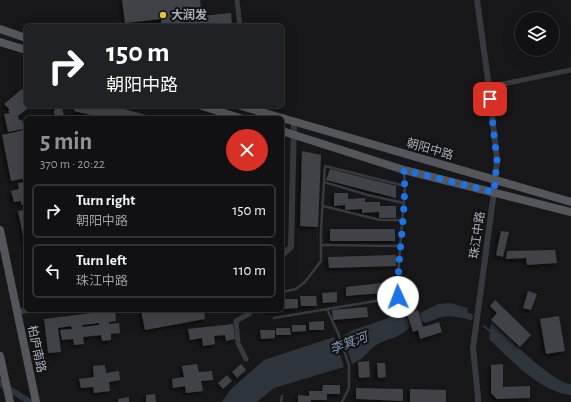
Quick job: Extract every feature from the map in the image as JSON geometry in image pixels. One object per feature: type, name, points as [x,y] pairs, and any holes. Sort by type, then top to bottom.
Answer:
[{"type":"main road","points":[[0,29],[24,37]]},
{"type":"main road","points":[[0,42],[24,49]]},
{"type":"main road","points":[[208,108],[234,116]]},
{"type":"main road","name":"朝阳中路","points":[[248,108],[275,116]]},
{"type":"main road","name":"朝阳中路","points":[[284,119],[571,202]]},
{"type":"main road","points":[[284,132],[404,170],[571,212]]},
{"type":"main road","name":"柏庐南路","points":[[0,230],[36,402]]},
{"type":"main road","points":[[0,356],[10,402]]},
{"type":"street","points":[[237,0],[240,24]]},
{"type":"street","name":"珠江中路","points":[[477,0],[489,86],[497,160],[473,348],[478,402]]},
{"type":"street","points":[[489,86],[571,70]]},
{"type":"street","points":[[284,253],[291,247],[294,122]]},
{"type":"street","points":[[17,312],[24,311]]},
{"type":"street","points":[[246,359],[238,343],[236,321],[250,314],[251,312]]},
{"type":"lane","points":[[284,292],[296,289],[305,282],[321,261],[325,166],[405,186]]},
{"type":"lane","points":[[274,318],[398,297],[398,274],[405,186],[404,170]]},
{"type":"lane","points":[[324,182],[368,195],[404,203]]},
{"type":"lane","points":[[323,206],[380,220],[403,220]]},
{"type":"lane","points":[[321,245],[401,246]]},
{"type":"lane","points":[[327,309],[339,335],[349,365],[349,388],[342,402]]},
{"type":"lane","points":[[281,402],[282,396]]},
{"type":"water","points":[[450,303],[468,308],[466,319],[450,316],[441,317],[426,323],[422,321],[420,313],[438,304]]},
{"type":"water","points":[[400,314],[408,319],[410,327],[398,336],[375,346],[362,358],[352,364],[343,336],[353,330]]},
{"type":"water","points":[[491,321],[541,367],[563,382],[571,384],[571,395],[560,393],[537,382],[506,356],[489,339]]},
{"type":"water","points":[[334,337],[344,367],[274,388],[257,402],[222,402],[231,389],[264,360]]},
{"type":"building","name":"大润发","points":[[122,0],[200,0],[202,16],[231,13],[232,24],[161,24],[161,19],[125,23]]},
{"type":"building","points":[[22,89],[24,92],[24,108],[28,108],[18,116],[19,120],[22,120],[24,129],[8,132],[4,114],[10,113],[8,111],[10,110],[4,104]]},
{"type":"building","points":[[55,108],[62,108],[64,116],[55,116]]},
{"type":"building","points":[[75,108],[120,108],[150,116],[95,116],[74,111]]},
{"type":"building","points":[[24,130],[24,178],[11,181],[2,135]]},
{"type":"building","points":[[302,151],[321,155],[318,227],[300,226]]},
{"type":"building","points":[[330,169],[396,186],[396,198],[326,180]]},
{"type":"building","points":[[24,182],[24,204],[21,205],[21,201],[14,202],[11,191],[19,189],[18,183]]},
{"type":"building","points":[[334,193],[348,193],[348,199],[365,198],[365,202],[380,202],[380,206],[396,206],[396,218],[379,218],[379,212],[362,213],[362,209],[345,210],[345,205],[334,206]]},
{"type":"building","points":[[24,210],[24,240],[18,211]]},
{"type":"building","points":[[330,229],[395,229],[395,241],[330,241]]},
{"type":"building","points":[[501,231],[509,232],[503,257],[496,255]]},
{"type":"building","points":[[555,250],[557,263],[527,265],[526,258],[506,259],[507,251]]},
{"type":"building","points":[[396,255],[396,266],[329,268],[328,257]]},
{"type":"building","points":[[392,282],[393,292],[346,296],[346,287]]},
{"type":"building","points":[[528,291],[537,294],[531,310],[523,308]]},
{"type":"building","points":[[337,292],[337,302],[323,303],[322,293]]},
{"type":"building","points":[[300,296],[316,296],[317,306],[301,306]]},
{"type":"building","points":[[284,299],[298,299],[298,308],[284,309]]},
{"type":"building","points":[[495,300],[531,335],[520,347],[491,320],[497,313],[490,306]]},
{"type":"building","points":[[367,307],[368,317],[333,320],[332,310]]},
{"type":"building","points":[[418,310],[423,327],[439,322],[442,332],[420,339],[418,330],[413,332],[407,314]]},
{"type":"building","points":[[99,312],[115,312],[116,321],[109,322],[109,324],[119,323],[120,333],[111,334],[111,340],[102,341],[101,335],[83,337],[84,344],[74,345],[73,339],[62,340],[60,330],[72,329],[71,326],[58,328],[61,352],[48,353],[44,319]],"holes":[[[99,323],[99,325],[83,327],[82,325]]]},
{"type":"building","points":[[141,312],[204,312],[205,319],[145,330]]},
{"type":"building","points":[[559,316],[565,351],[546,354],[540,319]]},
{"type":"building","points":[[324,321],[324,330],[309,330],[309,322]]},
{"type":"building","points":[[233,324],[235,339],[226,341],[225,335],[214,336],[215,344],[203,346],[202,338],[190,340],[188,329]]},
{"type":"building","points":[[292,325],[306,325],[306,331],[292,332]]},
{"type":"building","points":[[276,328],[290,328],[291,335],[276,335]]},
{"type":"building","points":[[260,330],[275,330],[275,338],[261,339]]},
{"type":"building","points":[[369,361],[370,377],[359,378],[358,362]]},
{"type":"building","points":[[377,363],[385,363],[386,377],[378,378]]},
{"type":"building","points":[[197,364],[199,372],[212,371],[213,380],[201,381],[203,391],[186,393],[185,386],[173,388],[172,379],[184,377],[182,366]]},
{"type":"building","points":[[241,364],[246,370],[237,378],[232,372]]},
{"type":"building","points":[[503,364],[503,387],[530,386],[530,398],[497,399],[491,393],[491,365]]},
{"type":"building","points":[[105,365],[106,373],[119,371],[120,380],[109,382],[110,391],[94,393],[93,387],[81,388],[79,379],[94,377],[93,366]]},
{"type":"building","points":[[227,375],[232,381],[223,389],[218,383]]},
{"type":"building","points":[[323,385],[340,385],[340,394],[327,394],[327,400],[298,402],[298,395],[309,396],[309,391],[322,391]]},
{"type":"building","points":[[356,388],[403,389],[403,401],[356,399]]},
{"type":"building","points":[[410,389],[446,390],[446,402],[410,402]]},
{"type":"building","points":[[155,394],[156,402],[146,402],[146,395]]},
{"type":"building","points":[[129,397],[129,402],[118,402],[118,399]]},
{"type":"waterway","name":"李箕河","points":[[459,311],[470,317]]},
{"type":"waterway","points":[[484,326],[491,332]]},
{"type":"waterway","name":"李箕河","points":[[331,351],[352,343]]},
{"type":"waterway","name":"李箕河","points":[[0,383],[30,402]]},
{"type":"place","name":"大润发","points":[[163,15]]},
{"type":"route","points":[[398,297],[398,274],[405,186],[404,170],[494,192],[497,160],[490,99]]}]
